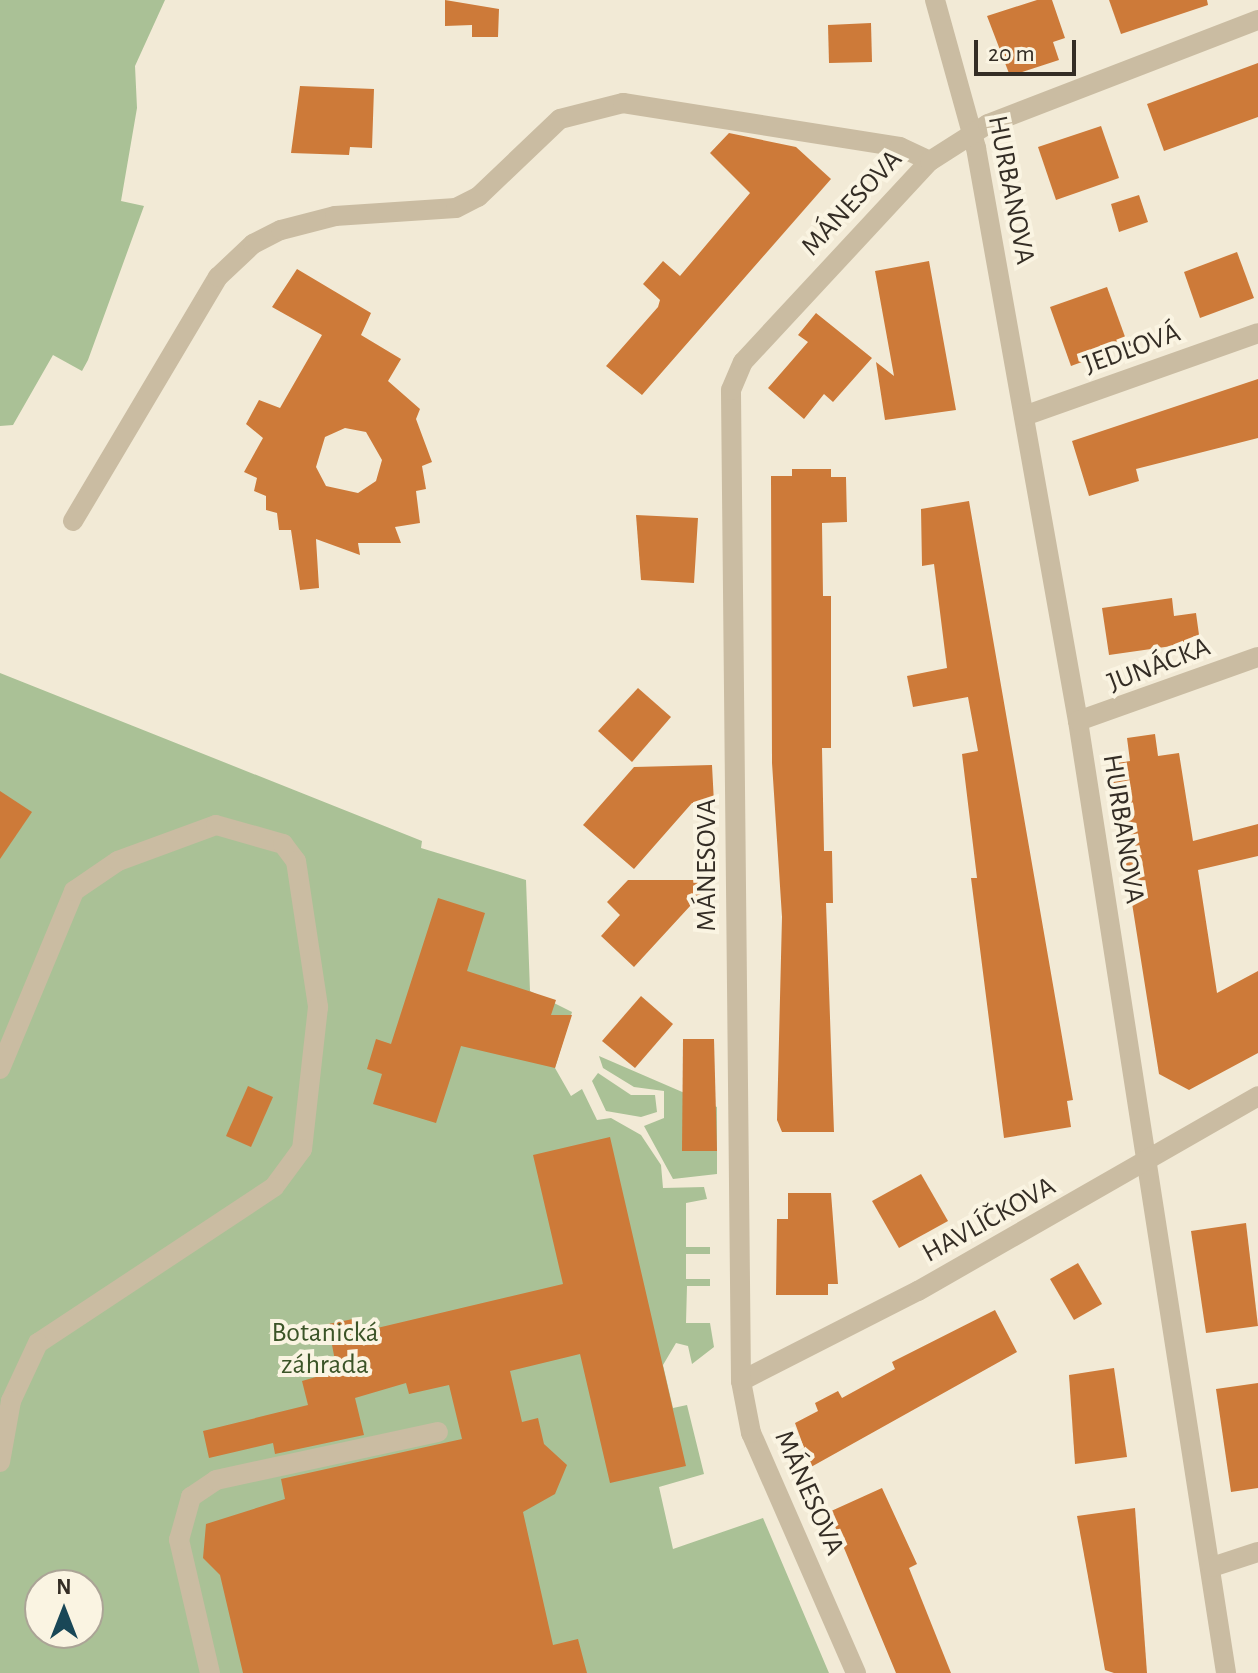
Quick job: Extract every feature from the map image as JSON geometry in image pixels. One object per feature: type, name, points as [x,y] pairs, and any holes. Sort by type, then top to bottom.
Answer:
[{"type":"street","name":"HURBANOVA","points":[[935,0],[973,131],[1078,721],[1212,1567],[1226,1673]]},
{"type":"street","name":"MÁNESOVA","points":[[856,1673],[751,1433],[741,1381],[731,390],[743,362],[930,161],[973,131],[1258,20]]},
{"type":"street","points":[[73,521],[218,277],[281,230],[335,216],[456,208],[478,197],[560,119],[623,103],[900,147],[930,161]]},
{"type":"street","name":"JEDĽOVÁ","points":[[1024,416],[1258,333]]},
{"type":"street","name":"JUNÁCKA","points":[[1078,721],[1258,657]]},
{"type":"street","points":[[0,1069],[74,891],[118,861],[216,825],[259,834],[283,844],[296,861],[318,1007],[302,1149],[274,1187],[38,1343],[11,1401],[0,1462]]},
{"type":"street","name":"HAVLÍČKOVA","points":[[741,1381],[1146,1161],[1258,1096]]},
{"type":"street","points":[[210,1673],[179,1540],[191,1497],[216,1480],[438,1432]]},
{"type":"street","points":[[1212,1567],[1258,1552]]},
{"type":"green space","points":[[0,0],[165,0],[135,66],[137,108],[121,201],[144,206],[88,360],[82,371],[53,355],[13,425],[0,426]]},
{"type":"green space","name":"Botanická záhrada","points":[[0,673],[422,841],[421,848],[526,880],[530,991],[572,1012],[555,1068],[571,1096],[582,1089],[597,1120],[611,1118],[641,1135],[661,1165],[663,1188],[704,1187],[707,1199],[686,1203],[686,1247],[710,1247],[710,1254],[686,1254],[686,1279],[710,1279],[710,1286],[687,1286],[686,1323],[710,1323],[714,1347],[692,1364],[688,1346],[676,1343],[663,1365],[673,1408],[687,1405],[704,1474],[659,1487],[673,1549],[763,1518],[829,1673],[0,1673]]},
{"type":"green space","points":[[599,1056],[717,1107],[717,1174],[673,1179],[644,1126],[664,1118],[664,1091],[634,1087],[603,1068]]},
{"type":"green space","points":[[598,1073],[631,1095],[655,1095],[657,1112],[641,1117],[606,1111],[592,1081]]},
{"type":"building","points":[[445,0],[499,9],[498,37],[472,37],[472,25],[445,26]]},
{"type":"building","points":[[1037,0],[1052,0],[1065,38],[1053,42],[1059,60],[1010,76],[987,16]]},
{"type":"building","points":[[1109,0],[1207,0],[1208,5],[1121,34]]},
{"type":"building","points":[[871,23],[872,62],[829,63],[828,25]]},
{"type":"building","points":[[1258,63],[1258,117],[1164,151],[1147,104]]},
{"type":"building","points":[[300,86],[374,89],[372,148],[350,147],[349,155],[291,153]]},
{"type":"building","points":[[1101,126],[1119,178],[1056,200],[1038,147]]},
{"type":"building","points":[[729,133],[796,147],[831,179],[642,395],[606,366],[658,307],[660,300],[643,284],[663,261],[680,276],[750,193],[710,153]]},
{"type":"building","points":[[1139,195],[1148,222],[1119,232],[1111,204]]},
{"type":"building","points":[[1237,252],[1254,298],[1200,318],[1184,272]]},
{"type":"building","points":[[929,261],[956,410],[885,420],[876,362],[894,376],[875,271]]},
{"type":"building","points":[[297,269],[371,313],[361,335],[401,359],[388,381],[420,409],[416,419],[432,462],[422,466],[426,489],[416,491],[420,523],[395,527],[401,543],[358,543],[360,555],[316,539],[319,588],[300,590],[291,530],[279,530],[277,513],[266,510],[266,496],[254,491],[257,478],[244,472],[263,438],[246,424],[259,400],[280,408],[322,335],[272,307]],"holes":[[[345,428],[366,432],[382,460],[376,481],[358,493],[326,486],[316,467],[325,437]]]},
{"type":"building","points":[[1107,287],[1128,345],[1071,366],[1050,307]]},
{"type":"building","points":[[816,313],[872,358],[833,402],[824,394],[804,419],[768,388],[808,342],[798,335]]},
{"type":"building","points":[[1258,379],[1258,438],[1136,469],[1139,481],[1089,496],[1072,441]]},
{"type":"building","points":[[792,469],[831,469],[831,477],[846,477],[847,522],[822,523],[823,596],[831,596],[831,748],[822,748],[824,851],[832,851],[833,903],[826,903],[834,1132],[782,1132],[777,1120],[782,917],[772,763],[771,476],[792,476]]},
{"type":"building","points":[[969,501],[1073,1100],[1067,1101],[1071,1127],[1004,1138],[971,878],[977,878],[962,754],[978,751],[968,697],[913,707],[907,676],[947,668],[934,564],[922,566],[921,509]]},
{"type":"building","points":[[636,515],[698,518],[694,583],[641,580]]},
{"type":"building","points":[[1172,598],[1174,616],[1196,613],[1200,642],[1109,655],[1102,608]]},
{"type":"building","points":[[638,688],[671,717],[632,762],[598,731]]},
{"type":"building","points":[[1155,734],[1158,756],[1179,753],[1193,841],[1258,824],[1258,856],[1198,870],[1217,993],[1258,971],[1258,1053],[1189,1090],[1159,1074],[1110,764],[1130,761],[1127,738]]},
{"type":"building","points":[[712,765],[714,803],[692,803],[634,869],[583,825],[634,767]]},
{"type":"building","points":[[0,791],[32,812],[0,859]]},
{"type":"building","points":[[628,880],[714,880],[634,967],[601,936],[620,915],[607,902]]},
{"type":"building","points":[[438,898],[485,913],[467,971],[556,1000],[551,1015],[572,1015],[555,1068],[461,1046],[436,1123],[373,1104],[382,1074],[367,1069],[376,1039],[391,1044]]},
{"type":"building","points":[[641,996],[673,1024],[635,1068],[602,1041]]},
{"type":"building","points":[[683,1039],[714,1039],[717,1151],[682,1151]]},
{"type":"building","points":[[248,1086],[273,1097],[251,1147],[226,1136]]},
{"type":"building","points":[[610,1137],[686,1466],[610,1483],[580,1354],[510,1371],[522,1422],[538,1418],[544,1444],[567,1465],[555,1494],[523,1512],[553,1645],[578,1639],[587,1673],[243,1673],[220,1575],[203,1558],[206,1524],[285,1499],[281,1479],[462,1439],[449,1385],[409,1394],[406,1383],[355,1398],[364,1435],[275,1454],[273,1443],[209,1458],[203,1431],[308,1405],[302,1381],[337,1371],[328,1324],[353,1319],[356,1333],[563,1284],[533,1155]]},
{"type":"building","points":[[921,1174],[948,1221],[899,1248],[872,1201]]},
{"type":"building","points":[[788,1193],[831,1193],[838,1284],[828,1284],[828,1295],[776,1295],[777,1219],[788,1219]]},
{"type":"building","points":[[1246,1223],[1258,1326],[1206,1333],[1191,1231]]},
{"type":"building","points":[[1078,1263],[1102,1304],[1074,1320],[1050,1279]]},
{"type":"building","points":[[995,1310],[1017,1352],[811,1467],[795,1423],[818,1411],[815,1403],[838,1391],[842,1398],[895,1369],[892,1362]]},
{"type":"building","points":[[1114,1368],[1127,1457],[1075,1464],[1069,1375]]},
{"type":"building","points":[[1258,1383],[1258,1488],[1231,1492],[1216,1389]]},
{"type":"building","points":[[882,1488],[917,1564],[909,1568],[951,1673],[896,1673],[829,1512]]},
{"type":"building","points":[[1135,1508],[1147,1673],[1114,1673],[1105,1670],[1077,1516]]}]
